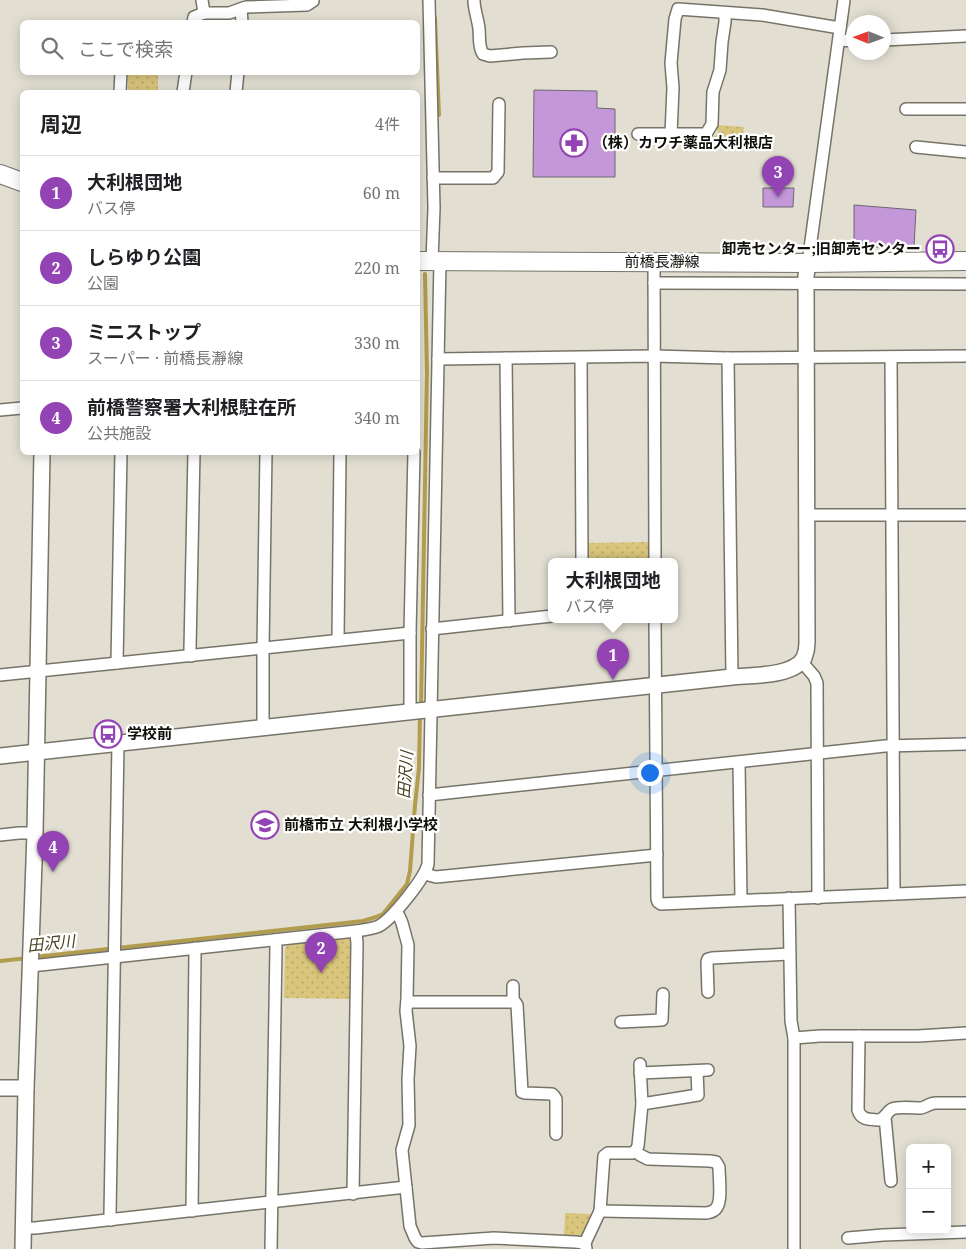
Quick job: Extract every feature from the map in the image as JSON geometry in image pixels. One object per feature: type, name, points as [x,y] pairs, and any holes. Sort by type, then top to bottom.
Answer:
[{"type":"main road","points":[[0,174],[20,181]]},
{"type":"main road","name":"前橋長瀞線","points":[[430,261],[808,263],[966,261]]},
{"type":"street","points":[[202,0],[204,13]]},
{"type":"street","points":[[193,20],[194,17],[204,13],[229,13],[246,7],[307,5],[313,0]]},
{"type":"street","points":[[30,966],[374,928],[392,916],[425,874],[428,864],[438,358],[430,261],[434,208],[429,0]]},
{"type":"street","points":[[474,0],[480,46],[483,54],[490,56],[551,52]]},
{"type":"street","points":[[0,756],[656,686],[732,676],[782,672],[794,668],[806,652],[807,643],[806,283],[844,0]]},
{"type":"street","points":[[241,9],[242,20]]},
{"type":"street","points":[[671,134],[673,88],[671,63],[675,19],[678,9],[762,15],[846,37]]},
{"type":"street","points":[[638,134],[706,134],[712,124],[713,92],[720,70],[725,13]]},
{"type":"street","points":[[891,40],[966,36]]},
{"type":"street","points":[[120,90],[121,75]]},
{"type":"street","points":[[183,90],[186,75]]},
{"type":"street","points":[[236,90],[238,75]]},
{"type":"street","points":[[433,178],[494,178],[498,172],[500,104]]},
{"type":"street","points":[[906,109],[966,109]]},
{"type":"street","points":[[916,147],[966,152]]},
{"type":"street","points":[[654,262],[655,558]]},
{"type":"street","points":[[654,283],[966,284]]},
{"type":"street","points":[[438,358],[966,356]]},
{"type":"street","points":[[891,357],[894,894]]},
{"type":"street","points":[[506,358],[509,621]]},
{"type":"street","points":[[580,358],[582,558]]},
{"type":"street","points":[[728,358],[732,676]]},
{"type":"street","points":[[0,410],[20,408]]},
{"type":"street","points":[[23,1249],[26,1088],[35,833],[42,455]]},
{"type":"street","points":[[117,664],[122,455]]},
{"type":"street","points":[[191,656],[194,455]]},
{"type":"street","points":[[263,727],[266,455]]},
{"type":"street","points":[[338,640],[340,455]]},
{"type":"street","points":[[410,712],[414,455]]},
{"type":"street","points":[[413,498],[435,499]]},
{"type":"street","points":[[807,515],[966,514]]},
{"type":"street","points":[[432,629],[548,616]]},
{"type":"street","points":[[656,623],[658,902],[661,904],[966,891]]},
{"type":"street","points":[[0,675],[410,633]]},
{"type":"street","points":[[801,661],[814,676],[817,683],[818,898]]},
{"type":"street","points":[[111,1220],[118,743]]},
{"type":"street","points":[[429,795],[894,745],[966,744]]},
{"type":"street","points":[[739,762],[741,900]]},
{"type":"street","points":[[0,835],[35,833]]},
{"type":"street","points":[[425,874],[436,877],[657,855]]},
{"type":"street","points":[[789,898],[791,1021],[794,1038],[794,1249]]},
{"type":"street","points":[[396,911],[402,923],[408,945],[406,1017],[410,1046],[408,1079],[409,1125],[402,1150],[410,1226],[418,1242],[494,1238],[586,1246],[600,1211],[604,1156],[608,1153],[632,1153],[638,1146],[642,1104],[640,1068],[702,1070],[698,1095],[642,1104]]},
{"type":"street","points":[[353,1194],[356,931]]},
{"type":"street","points":[[271,1249],[275,940]]},
{"type":"street","points":[[192,1211],[194,948]]},
{"type":"street","points":[[708,992],[708,959],[789,954]]},
{"type":"street","points":[[513,986],[513,1001],[517,1005],[522,1092],[552,1094],[554,1096],[556,1099],[556,1134]]},
{"type":"street","points":[[621,1022],[662,1020],[663,994]]},
{"type":"street","points":[[407,1002],[513,1001]]},
{"type":"street","points":[[794,1038],[820,1036],[918,1036],[966,1033]]},
{"type":"street","points":[[859,1036],[860,1116],[865,1119],[880,1120],[894,1108],[923,1108],[932,1103],[966,1103]]},
{"type":"street","points":[[0,1088],[26,1088]]},
{"type":"street","points":[[885,1117],[891,1181]]},
{"type":"street","points":[[600,1211],[707,1213],[717,1208],[719,1202],[719,1167],[716,1162],[710,1160],[648,1159],[635,1151]]},
{"type":"street","points":[[23,1228],[406,1187]]},
{"type":"street","points":[[848,1238],[966,1232]]},
{"type":"shaded area","points":[[128,75],[158,75],[158,90],[128,90]]},
{"type":"shaded area","points":[[717,125],[744,127],[742,144],[709,139],[718,134]]},
{"type":"shaded area","points":[[649,542],[649,558],[587,558],[587,543]]},
{"type":"shaded area","points":[[350,935],[357,944],[356,999],[284,998],[285,948],[291,942]]},
{"type":"shaded area","points":[[565,1213],[591,1214],[584,1233],[577,1237],[564,1236]]},
{"type":"building","name":"（株）カワチ薬品大利根店","points":[[534,90],[597,91],[597,108],[615,109],[615,177],[533,177]]},
{"type":"building","points":[[763,188],[794,188],[793,207],[763,207]]},
{"type":"building","points":[[854,205],[916,210],[914,247],[854,247]]},
{"type":"waterway","name":"田沢川","points":[[435,18],[439,115]]},
{"type":"waterway","name":"田沢川","points":[[421,707],[427,372],[425,274]]},
{"type":"waterway","name":"田沢川","points":[[35,957],[363,921],[383,914],[407,884],[410,871],[419,768],[420,714]]},
{"type":"waterway","name":"田沢川","points":[[0,961],[28,958]]},
{"type":"place","name":"（株）カワチ薬品大利根店","points":[[574,143]]},
{"type":"place","name":"ミニストップ","points":[[778,197]]},
{"type":"place","name":"卸売センター;旧卸売センター","points":[[940,249]]},
{"type":"place","name":"大利根団地","points":[[613,680]]},
{"type":"place","name":"学校前","points":[[108,734]]},
{"type":"place","name":"前橋市立 大利根小学校","points":[[265,825]]},
{"type":"place","name":"前橋警察署大利根駐在所","points":[[53,872]]},
{"type":"place","name":"しらゆり公園","points":[[321,973]]}]
